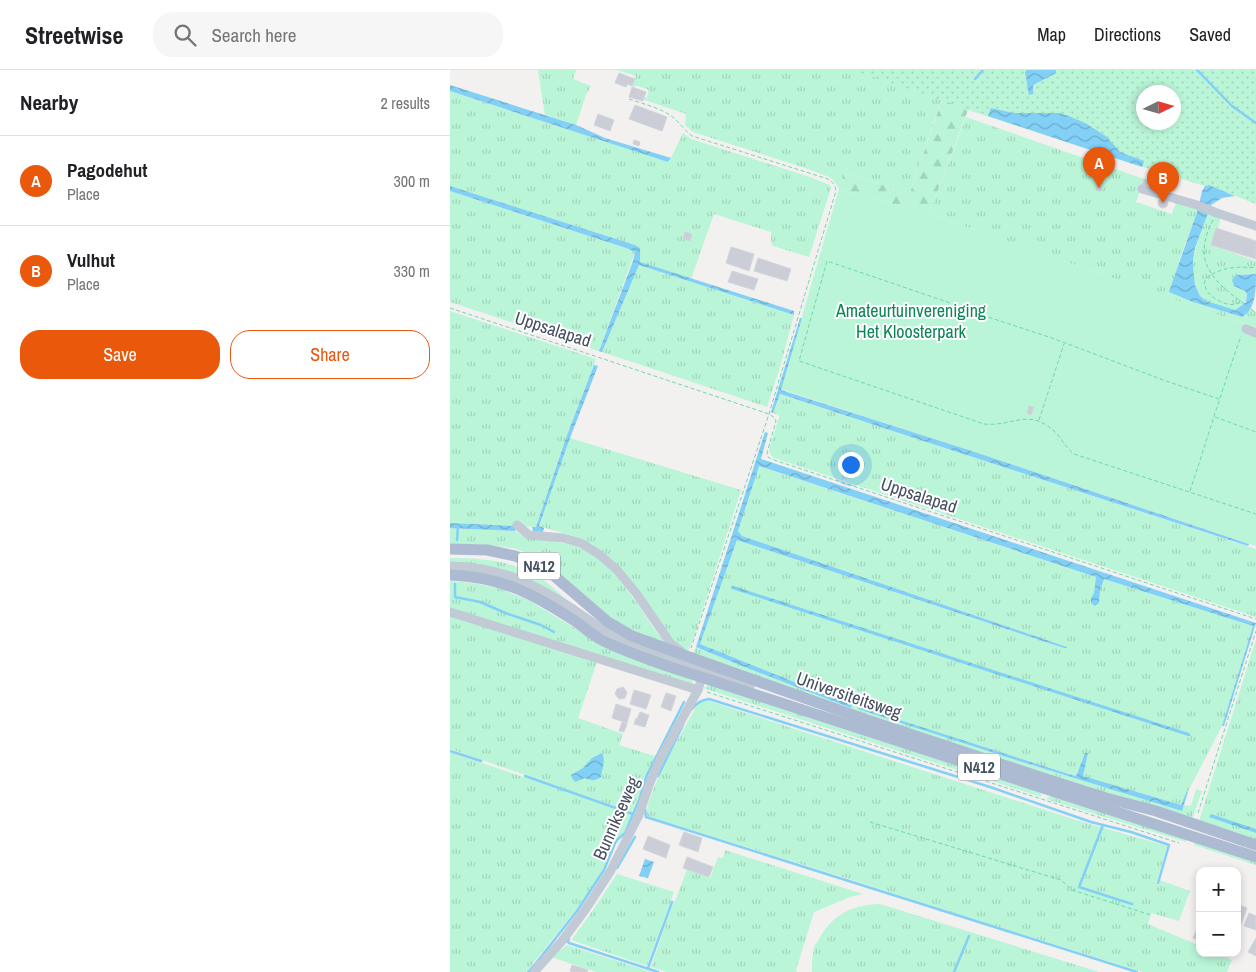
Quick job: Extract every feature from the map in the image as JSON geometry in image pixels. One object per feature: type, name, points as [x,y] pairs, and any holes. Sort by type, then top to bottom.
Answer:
[{"type":"main road","name":"Universiteitsweg","points":[[450,549],[487,550],[526,560],[552,574],[608,622],[632,636],[704,671],[1256,857]]},
{"type":"main road","name":"Universiteitsweg","points":[[450,575],[490,580],[517,588],[610,644],[637,655],[687,662]]},
{"type":"main road","name":"Universiteitsweg","points":[[704,671],[812,701],[1256,845]]},
{"type":"street","points":[[1142,189],[1197,205],[1256,226]]},
{"type":"street","points":[[1246,329],[1256,333]]},
{"type":"street","points":[[517,525],[528,535],[563,538],[581,543],[600,555],[622,576],[671,644],[687,662]]},
{"type":"street","name":"Universiteitsweg","points":[[450,566],[486,569],[516,577],[550,594],[614,636],[687,662]]},
{"type":"street","points":[[450,612],[698,690]]},
{"type":"street","name":"Universiteitsweg","points":[[704,671],[833,715],[1256,852]]},
{"type":"street","name":"Bunnikseweg","points":[[534,972],[562,941],[610,872],[639,816],[661,757],[698,690],[704,671]]},
{"type":"path","points":[[629,99],[664,111],[692,136],[828,179],[835,185],[836,191],[769,414],[687,662]]},
{"type":"path","points":[[1214,212],[1206,238],[1206,264],[1211,274],[1224,289],[1256,313]]},
{"type":"path","points":[[1219,399],[1064,344],[1052,338],[827,261],[799,361],[984,424],[994,425],[1030,419],[1039,421],[1053,430],[1074,454],[1256,514]]},
{"type":"path","points":[[1240,301],[1236,304],[1230,304],[1214,298],[1204,284],[1206,278],[1218,270],[1241,267],[1256,268]]},
{"type":"path","name":"Uppsalapad","points":[[450,308],[769,414],[776,421],[767,453],[771,459],[1256,619]]},
{"type":"path","points":[[1189,492],[1241,334],[1246,329]]},
{"type":"path","points":[[1039,421],[1064,344]]},
{"type":"path","points":[[1214,417],[1256,432]]},
{"type":"path","points":[[1194,824],[1256,631]]},
{"type":"path","points":[[698,690],[1179,843]]},
{"type":"path","points":[[870,822],[1060,880],[1072,890],[1151,916]]},
{"type":"green space","points":[[538,70],[576,70],[573,79],[591,86],[576,125],[545,115]]},
{"type":"green space","points":[[617,70],[875,70],[944,92],[910,193],[845,173],[838,187],[829,177],[693,132],[685,125],[686,114],[642,99],[647,97],[649,90],[638,86],[632,87],[636,76]]},
{"type":"green space","points":[[852,70],[1256,70],[1256,204],[1209,185],[1205,186]]},
{"type":"green space","points":[[952,70],[1136,120],[1136,130],[1155,130],[1256,204],[1209,185],[1205,186],[968,110],[929,214],[839,189],[838,187],[845,173],[910,193]]},
{"type":"green space","points":[[450,91],[669,162],[683,133],[691,139],[830,185],[831,188],[809,257],[773,246],[771,232],[714,214],[691,279],[639,262],[640,248],[635,245],[450,186]]},
{"type":"green space","points":[[966,117],[1144,179],[1136,202],[1172,214],[1176,202],[1198,209],[1179,261],[1193,302],[1242,317],[1251,308],[1256,312],[1256,322],[1238,322],[929,214]]},
{"type":"green space","name":"Amateurtuinvereniging Het Kloosterpark","points":[[839,189],[929,214],[1238,322],[1256,322],[1256,546],[780,389]]},
{"type":"green space","points":[[450,191],[635,252],[599,351],[450,302]]},
{"type":"green space","points":[[1208,213],[1221,217],[1213,246],[1256,261],[1256,274],[1241,274],[1242,289],[1247,294],[1246,301],[1235,310],[1205,301],[1198,292],[1194,282],[1193,262],[1197,242]]},
{"type":"green space","points":[[639,265],[794,315],[767,407],[602,352]]},
{"type":"green space","points":[[450,311],[596,359],[567,435],[536,527],[450,523]]},
{"type":"green space","points":[[779,394],[1256,549],[1256,617],[774,458],[770,454],[769,449],[779,417],[779,415],[773,413]]},
{"type":"green space","points":[[570,438],[741,490],[688,651],[682,649],[672,640],[639,590],[583,539],[539,526]]},
{"type":"green space","points":[[758,466],[1096,577],[1094,593],[1091,598],[1099,603],[1104,579],[1253,626],[1222,726],[1181,805],[1082,776],[1088,754],[1075,776],[858,708],[1019,761],[1182,810],[1184,805],[1191,806],[1196,789],[1202,791],[1192,819],[1068,784],[693,654],[696,647],[851,708],[852,705],[700,644],[737,540],[1064,648],[1067,647],[742,536],[738,531]]},
{"type":"green space","points":[[450,528],[515,531],[525,537],[575,545],[589,552],[609,567],[635,600],[657,633],[670,647],[617,622],[539,558],[517,549],[491,545],[450,544]]},
{"type":"green space","points":[[450,558],[484,559],[516,566],[541,579],[570,603],[450,564]]},
{"type":"green space","points":[[450,581],[498,588],[528,600],[578,630],[689,676],[693,686],[450,608]]},
{"type":"green space","points":[[450,616],[597,662],[578,718],[623,734],[619,745],[655,756],[632,812],[450,749]]},
{"type":"green space","points":[[1256,639],[1256,840],[1199,821]]},
{"type":"green space","points":[[710,684],[1041,791],[1041,797],[703,688]]},
{"type":"green space","points":[[709,701],[1076,820],[1167,846],[1156,884],[1159,885],[1160,880],[1190,891],[1179,921],[1151,913],[1148,924],[1196,944],[1196,957],[1226,957],[1232,960],[1227,972],[1143,972],[647,816],[648,806],[658,778],[699,703]]},
{"type":"green space","points":[[450,752],[632,814],[623,833],[617,838],[608,854],[607,861],[594,885],[526,972],[450,972]]},
{"type":"green space","points":[[1053,794],[1186,838],[1186,842],[1046,799]]},
{"type":"green space","points":[[1195,841],[1256,860],[1256,865],[1194,845]]},
{"type":"green space","points":[[725,850],[863,894],[850,897],[814,912],[796,970],[797,972],[667,972],[651,967],[687,869],[710,878],[718,857],[723,858]]},
{"type":"green space","points":[[617,874],[674,892],[647,966],[572,939]]},
{"type":"green space","points":[[880,904],[1099,972],[812,972],[814,946],[830,923],[844,912],[861,906]]},
{"type":"green space","points":[[567,945],[652,972],[596,972],[551,957]]},
{"type":"water","points":[[1027,70],[1056,70],[1056,73],[1035,84],[1033,86],[1033,94],[1029,95],[1025,72]]},
{"type":"water","points":[[450,85],[576,125],[605,138],[671,158],[668,162],[450,91]]},
{"type":"water","points":[[991,108],[1013,113],[1059,113],[1069,116],[1087,124],[1107,137],[1120,152],[1144,161],[1142,167],[988,116]]},
{"type":"water","points":[[1209,185],[1235,196],[1222,198],[1211,205],[1195,248],[1193,267],[1195,285],[1200,296],[1206,301],[1235,310],[1246,302],[1247,294],[1245,291],[1234,286],[1232,280],[1236,275],[1256,274],[1253,304],[1247,314],[1242,317],[1193,302],[1169,292],[1198,209],[1202,191],[1205,186]]},
{"type":"water","points":[[450,186],[635,245],[640,248],[640,262],[794,311],[794,315],[639,265],[602,352],[599,351],[635,252],[450,191]]},
{"type":"water","points":[[800,318],[802,318],[781,390],[975,452],[1249,544],[1248,546],[780,394],[773,413],[771,412]]},
{"type":"water","points":[[594,365],[598,366],[539,526],[544,528],[543,532],[533,531],[532,527],[536,527],[567,435]]},
{"type":"water","points":[[765,432],[768,433],[761,459],[1256,623],[1224,726],[1222,726],[1253,626],[1104,579],[1099,603],[1095,606],[1091,603],[1091,598],[1094,593],[1096,577],[759,466],[738,531],[742,536],[1067,648],[737,540],[700,644],[852,705],[851,708],[696,647]]},
{"type":"water","points":[[450,523],[515,526],[517,528],[515,531],[450,528]]},
{"type":"water","points":[[733,586],[1189,733],[1191,736],[732,589],[731,587]]},
{"type":"water","points":[[859,707],[1075,776],[1085,753],[1088,753],[1083,776],[1181,805],[1188,792],[1182,811],[1019,761],[858,709]]},
{"type":"water","points":[[602,753],[604,762],[601,777],[593,780],[585,778],[575,782],[571,775],[583,768],[592,758]]},
{"type":"water","points":[[1211,814],[1256,829],[1256,833],[1209,817]]},
{"type":"water","points":[[645,859],[654,862],[648,878],[639,876]]},
{"type":"building","points":[[619,73],[635,79],[632,86],[627,84],[626,87],[615,83]]},
{"type":"building","points":[[632,87],[646,92],[643,101],[629,97]]},
{"type":"building","points":[[635,105],[667,117],[662,131],[629,119]]},
{"type":"building","points":[[598,114],[614,120],[610,131],[594,125]]},
{"type":"building","points":[[634,140],[640,142],[639,146],[633,144]]},
{"type":"building","points":[[1084,159],[1093,162],[1092,165],[1083,162]]},
{"type":"building","points":[[1144,179],[1149,181],[1147,187],[1142,185]]},
{"type":"building","points":[[1097,185],[1102,187],[1101,191],[1096,190]]},
{"type":"building","points":[[1161,198],[1165,198],[1168,203],[1167,207],[1161,208],[1158,205],[1158,201]]},
{"type":"building","points":[[1216,228],[1256,241],[1256,259],[1211,245]]},
{"type":"building","points":[[685,232],[692,234],[690,241],[683,238]]},
{"type":"building","points":[[731,247],[754,254],[749,271],[726,263]]},
{"type":"building","points":[[758,258],[791,269],[787,281],[754,271]]},
{"type":"building","points":[[732,271],[758,279],[754,290],[728,282]]},
{"type":"building","points":[[1029,406],[1034,407],[1031,415],[1027,413]]},
{"type":"building","points":[[623,687],[627,692],[625,698],[619,699],[615,694],[617,689]]},
{"type":"building","points":[[634,690],[651,695],[646,709],[630,704]]},
{"type":"building","points":[[666,693],[676,696],[671,711],[661,707]]},
{"type":"building","points":[[616,704],[631,709],[627,723],[612,718]]},
{"type":"building","points":[[640,712],[649,715],[645,727],[634,724]]},
{"type":"building","points":[[622,722],[627,724],[624,732],[619,731]]},
{"type":"building","points":[[684,832],[702,838],[698,852],[679,845]]},
{"type":"building","points":[[648,836],[670,845],[666,858],[643,849]]},
{"type":"building","points":[[687,857],[713,867],[709,877],[683,868]]},
{"type":"building","points":[[1241,906],[1247,908],[1241,924]]},
{"type":"building","points":[[1249,913],[1256,916],[1256,930],[1244,926]]},
{"type":"building","points":[[1256,938],[1256,956],[1248,952]]},
{"type":"building","points":[[572,965],[588,970],[587,972],[573,972],[570,971]]},
{"type":"waterway","points":[[975,79],[983,70]]},
{"type":"waterway","points":[[1197,70],[1232,106],[1256,123]]},
{"type":"waterway","points":[[457,540],[458,526]]},
{"type":"waterway","points":[[455,584],[455,597],[480,602],[541,625],[554,632]]},
{"type":"waterway","points":[[692,709],[699,702],[709,699],[990,787],[1091,822],[1131,832],[1169,845],[1158,883]]},
{"type":"waterway","points":[[528,972],[577,911],[604,870],[615,843],[625,833],[647,775],[684,702]]},
{"type":"waterway","points":[[658,776],[683,725]]},
{"type":"waterway","points":[[450,751],[481,761]]},
{"type":"waterway","points":[[525,776],[633,814]]},
{"type":"waterway","points":[[645,809],[646,817],[1137,972]]},
{"type":"waterway","points":[[1103,825],[1079,887],[1132,904]]},
{"type":"waterway","points":[[617,868],[635,837]]},
{"type":"waterway","points":[[648,968],[672,902]]},
{"type":"waterway","points":[[954,972],[969,936]]},
{"type":"waterway","points":[[569,939],[567,941],[569,943],[658,972]]},
{"type":"place","name":"Pagodehut","points":[[1099,188]]},
{"type":"place","name":"Vulhut","points":[[1163,203]]}]
